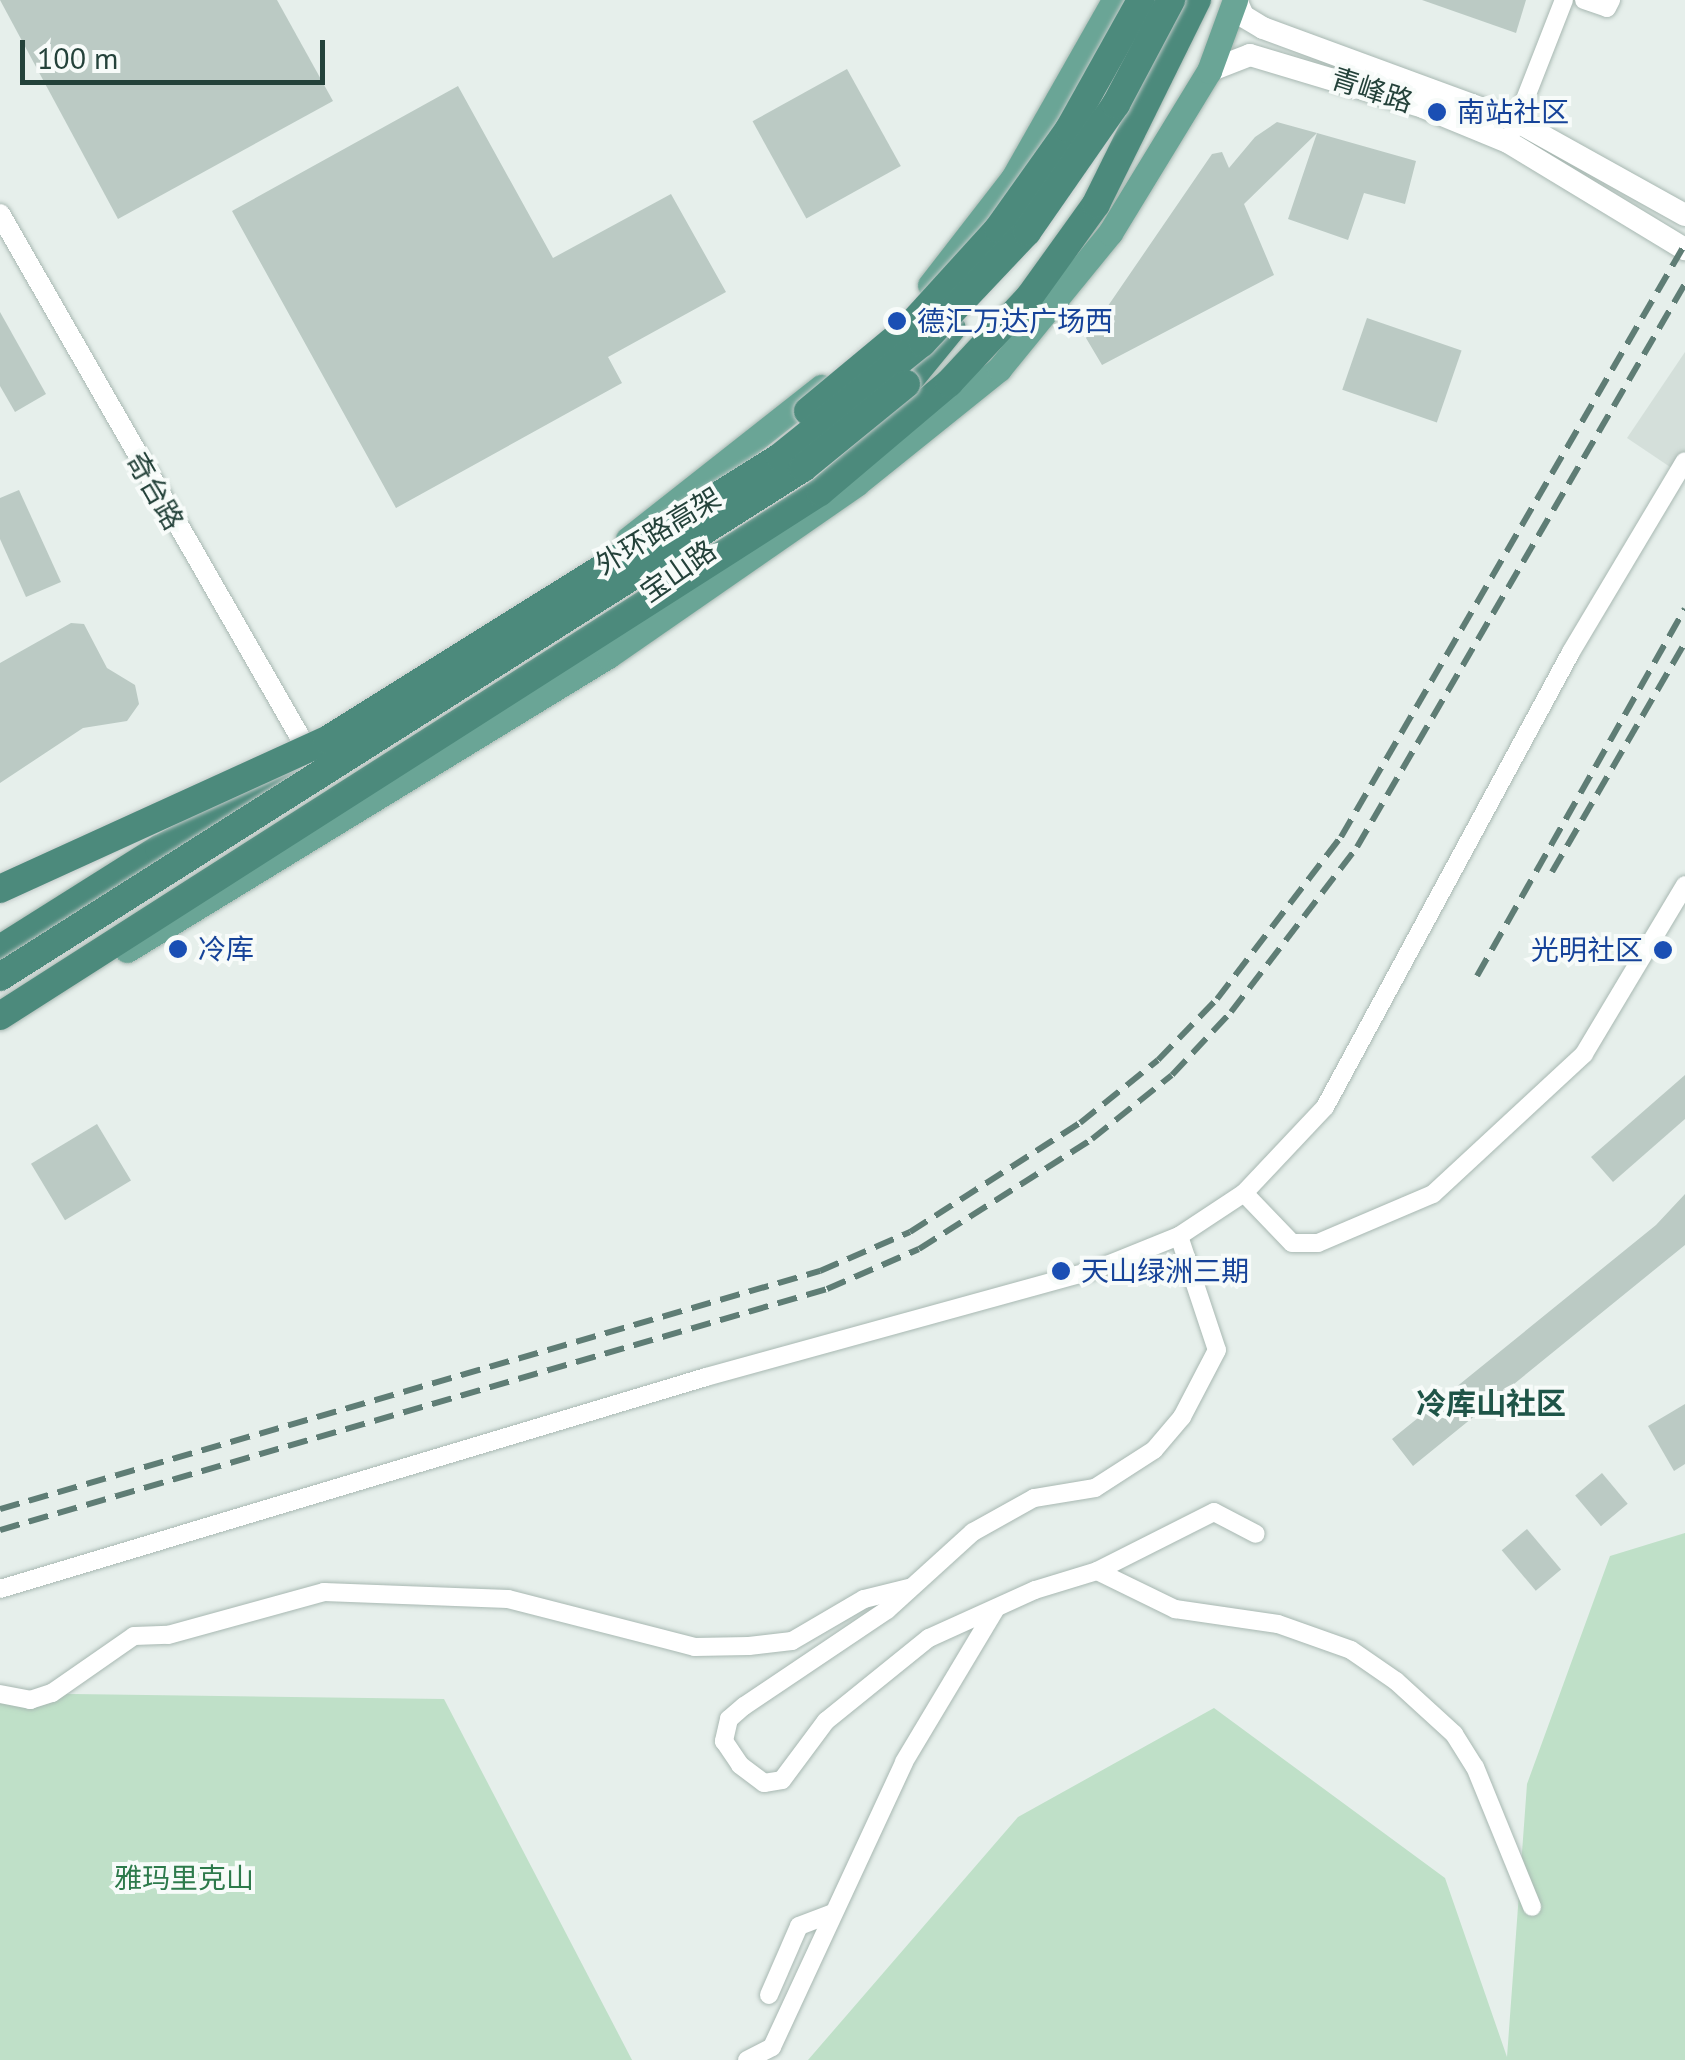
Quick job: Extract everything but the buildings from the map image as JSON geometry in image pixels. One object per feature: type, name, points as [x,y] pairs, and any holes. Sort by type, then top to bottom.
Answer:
[{"type":"highway","name":"外环路高架","points":[[0,874],[300,734],[755,455],[908,328],[998,229],[1069,129],[1141,0]]},
{"type":"highway","points":[[0,976],[803,468],[906,384],[1000,267],[1116,90],[1168,0]]},
{"type":"highway","name":"外环路高架","points":[[0,889],[326,740],[780,457],[922,344],[1028,232],[1116,104],[1168,0]]},
{"type":"highway","points":[[0,1016],[820,492],[950,383],[1030,296],[1096,204],[1198,0]]},
{"type":"highway","points":[[0,949],[159,848],[316,764]]},
{"type":"highway","points":[[0,1039],[102,964]]},
{"type":"main road","name":"宝山路","points":[[0,992],[760,440],[897,320],[1013,178],[1114,0]]},
{"type":"main road","name":"宝山路","points":[[0,1031],[102,964],[454,756],[856,484],[998,369],[1110,233],[1209,71],[1236,0]]},
{"type":"main road","name":"青峰路","points":[[1236,0],[1243,16],[1263,28],[1512,132],[1685,215]]},
{"type":"main road","name":"青峰路","points":[[1209,71],[1250,54],[1512,132],[1685,249]]},
{"type":"street","points":[[1512,132],[1564,0]]},
{"type":"street","points":[[1584,0],[1607,8],[1610,0]]},
{"type":"street","name":"奇台路","points":[[0,214],[316,764]]},
{"type":"street","points":[[0,1589],[687,1383],[1092,1271],[1180,1236],[1244,1193],[1325,1107],[1562,669],[1685,462]]},
{"type":"street","points":[[1244,1193],[1292,1243],[1318,1243],[1433,1194],[1584,1054],[1685,885]]},
{"type":"street","points":[[1180,1236],[1217,1350],[1182,1417],[1132,1468],[1095,1488],[1034,1498],[973,1532],[918,1585],[729,1719],[724,1741],[740,1766],[764,1783],[782,1780],[826,1721],[929,1638],[997,1607],[1096,1572],[1214,1512],[1256,1534]]},
{"type":"street","points":[[1096,1572],[1175,1609],[1278,1624],[1351,1650],[1396,1681],[1454,1734],[1475,1767],[1532,1907]]},
{"type":"street","points":[[0,1694],[30,1700],[52,1693],[134,1636],[168,1635],[324,1592],[508,1599],[558,1606],[695,1647],[792,1641],[864,1599],[918,1585]]},
{"type":"street","points":[[747,2060],[772,2047],[904,1762],[997,1607]]},
{"type":"street","points":[[769,1996],[799,1926],[833,1913]]},
{"type":"shaded area","points":[[1685,352],[1685,477],[1627,438]]},
{"type":"green space","points":[[1685,1533],[1685,2060],[808,2060],[1018,1817],[1214,1708],[1445,1878],[1507,2057],[1527,1784],[1610,1556]]},
{"type":"green space","name":"雅玛里克山","points":[[0,1693],[444,1699],[632,2060],[0,2060]]},
{"type":"railway","points":[[0,1509],[820,1271],[910,1232],[1080,1123],[1158,1060],[1217,999],[1341,837],[1685,244]]},
{"type":"railway","points":[[0,1530],[827,1289],[919,1249],[1092,1139],[1172,1075],[1231,1012],[1357,847],[1685,284]]},
{"type":"railway","points":[[1477,976],[1685,609]]},
{"type":"railway","points":[[1552,872],[1685,643]]},
{"type":"place","name":"南站社区","points":[[1437,112]]},
{"type":"place","name":"德汇万达广场西","points":[[897,321]]},
{"type":"place","name":"冷库","points":[[178,949]]},
{"type":"place","name":"光明社区","points":[[1663,950]]},
{"type":"place","name":"天山绿洲三期","points":[[1061,1271]]},
{"type":"district","name":"冷库山社区","points":[[1491,1403]]}]
